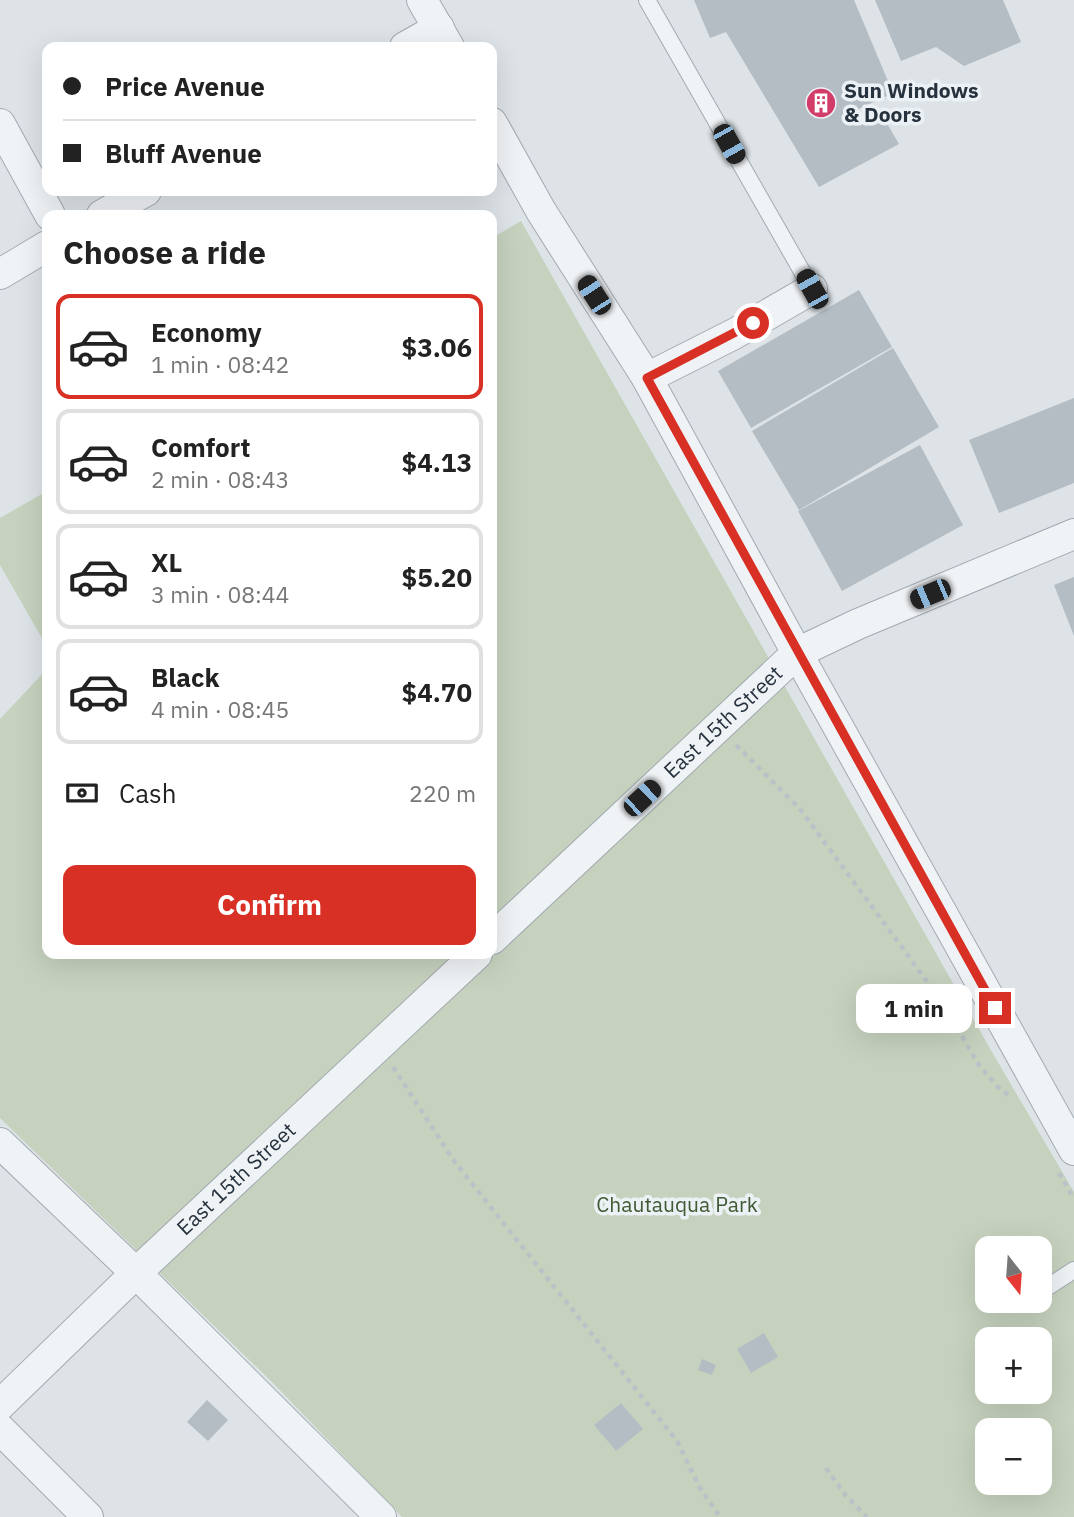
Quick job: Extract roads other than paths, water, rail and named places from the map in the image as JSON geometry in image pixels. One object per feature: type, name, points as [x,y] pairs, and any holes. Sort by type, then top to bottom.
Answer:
[{"type":"street","points":[[422,0],[444,38],[426,42]]},
{"type":"street","points":[[0,124],[47,210]]},
{"type":"street","points":[[497,132],[541,211],[647,378],[797,653],[1065,1158]]},
{"type":"street","points":[[111,210],[137,196]]},
{"type":"street","points":[[0,274],[42,249]]},
{"type":"street","points":[[647,378],[734,334],[812,289]]},
{"type":"street","name":"East 15th Street","points":[[497,935],[797,653],[858,624],[1074,534]]},
{"type":"street","name":"East 15th Street","points":[[0,1405],[136,1273],[472,959]]},
{"type":"street","points":[[0,1143],[136,1273],[381,1517]]},
{"type":"street","points":[[0,1429],[88,1517]]},
{"type":"lane","points":[[647,0],[812,289]]},
{"type":"lane","points":[[1052,1284],[1074,1270]]},
{"type":"place","name":"Sun Windows & Doors","points":[[821,103]]},
{"type":"park label","name":"Chautauqua Park","points":[[677,1205]]}]
